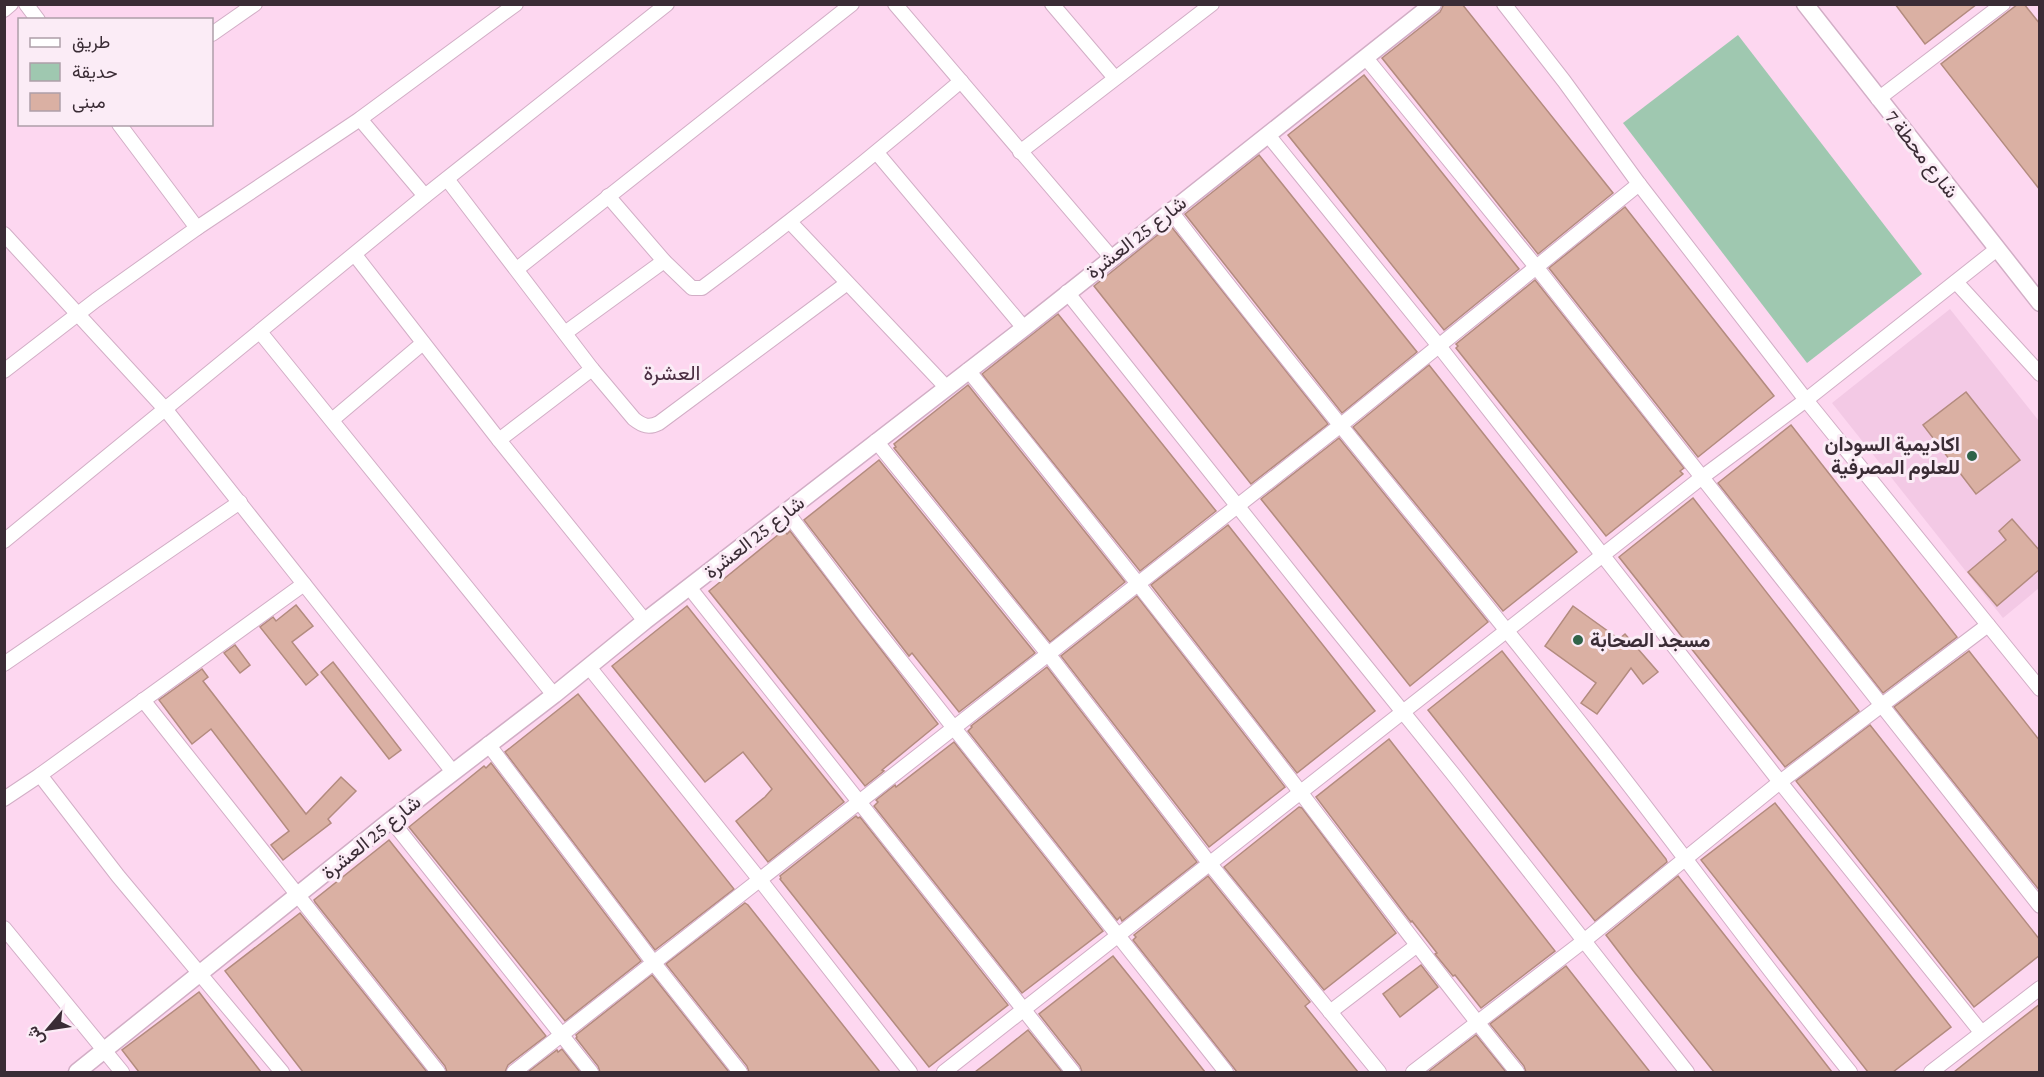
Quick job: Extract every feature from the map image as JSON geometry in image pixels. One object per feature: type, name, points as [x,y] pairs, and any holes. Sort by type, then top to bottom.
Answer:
[{"type":"street","points":[[4,10],[11,4]]},
{"type":"street","points":[[26,4],[36,18]]},
{"type":"street","points":[[213,33],[255,4]]},
{"type":"street","points":[[4,371],[197,228],[360,119],[516,4]]},
{"type":"street","points":[[4,541],[424,196],[667,4]]},
{"type":"street","points":[[517,268],[852,4]]},
{"type":"street","points":[[895,4],[1111,258]]},
{"type":"street","points":[[1052,4],[1115,78]]},
{"type":"street","name":"شارع 25 العشرة","points":[[77,1072],[391,820],[1024,327],[1433,4]]},
{"type":"street","points":[[1504,4],[1564,81],[1639,184],[1806,400],[2040,689]]},
{"type":"street","name":"شارع محطة 7","points":[[1805,4],[2040,303]]},
{"type":"street","points":[[1878,99],[2003,4]]},
{"type":"street","points":[[1020,152],[1209,5]]},
{"type":"street","points":[[1366,58],[1537,268],[2040,906]]},
{"type":"street","points":[[608,196],[664,261],[692,288],[702,288],[877,153],[961,81]]},
{"type":"street","points":[[360,119],[424,196]]},
{"type":"street","points":[[120,126],[197,228]]},
{"type":"street","points":[[1268,135],[1439,346],[1780,782],[1981,1032]]},
{"type":"street","points":[[877,153],[1024,327]]},
{"type":"street","points":[[447,179],[592,369],[634,419],[642,425],[651,427],[659,423],[846,284]]},
{"type":"street","points":[[514,1072],[563,1036],[653,962],[955,729],[1137,583],[1341,425],[1639,184]]},
{"type":"street","points":[[1170,210],[1254,319],[1600,748],[1752,948],[1850,1072]]},
{"type":"street","points":[[790,222],[846,284],[946,387]]},
{"type":"street","points":[[4,234],[166,410],[453,772]]},
{"type":"street","points":[[944,1072],[1301,794],[1602,555],[1806,400],[1997,249]]},
{"type":"street","points":[[355,255],[499,440],[645,621]]},
{"type":"street","points":[[565,333],[664,261]]},
{"type":"street","points":[[1956,282],[2040,374]]},
{"type":"street","points":[[1067,292],[1404,712],[1687,1072]]},
{"type":"street","points":[[260,332],[554,695]]},
{"type":"street","points":[[332,420],[423,343]]},
{"type":"street","points":[[499,440],[592,369]]},
{"type":"street","points":[[968,370],[1137,583],[1416,946],[1517,1072]]},
{"type":"street","points":[[876,441],[1048,655],[1210,864],[1379,1072]]},
{"type":"street","points":[[4,664],[240,502]]},
{"type":"street","points":[[786,511],[1226,1072]]},
{"type":"street","points":[[4,798],[40,775],[304,584]]},
{"type":"street","points":[[689,587],[1073,1072]]},
{"type":"street","points":[[1413,1072],[1585,940],[1780,782],[1988,625]]},
{"type":"street","points":[[589,667],[910,1072]]},
{"type":"street","points":[[143,700],[438,1072]]},
{"type":"street","points":[[488,744],[653,962],[740,1072]]},
{"type":"street","points":[[40,775],[118,876],[282,1072]]},
{"type":"street","points":[[391,820],[591,1072]]},
{"type":"street","points":[[4,928],[122,1072]]},
{"type":"street","points":[[1330,1012],[1416,946]]},
{"type":"street","points":[[1931,1072],[2040,988]]},
{"type":"shaded area","points":[[1950,309],[2039,421],[2039,588],[2003,618],[1832,403]]},
{"type":"green space","points":[[1738,35],[1922,274],[1807,363],[1623,123]]},
{"type":"building","points":[[1444,4],[1462,4],[1613,193],[1538,254],[1382,58],[1440,12]]},
{"type":"building","points":[[1895,4],[1977,4],[1925,44]]},
{"type":"building","points":[[2018,4],[2024,4],[2040,24],[2040,190],[1941,64]]},
{"type":"building","points":[[1364,75],[1519,269],[1444,330],[1288,135]]},
{"type":"building","points":[[1259,155],[1417,352],[1342,413],[1185,214]]},
{"type":"building","points":[[1625,207],[1774,396],[1698,457],[1549,268]]},
{"type":"building","points":[[1170,225],[1328,424],[1251,484],[1094,286]]},
{"type":"building","points":[[1535,280],[1684,468],[1680,471],[1683,474],[1606,536],[1456,348],[1458,346],[1456,344]]},
{"type":"building","points":[[1058,314],[1216,511],[1140,571],[982,374]]},
{"type":"building","points":[[1429,365],[1577,552],[1503,611],[1353,427]]},
{"type":"building","points":[[968,385],[1125,582],[1050,642],[894,448],[896,447],[894,444]]},
{"type":"building","points":[[1966,392],[2020,460],[1976,494],[1923,425]]},
{"type":"building","points":[[1791,425],[1957,637],[1883,693],[1718,483]]},
{"type":"building","points":[[1339,438],[1488,622],[1410,686],[1261,499]]},
{"type":"building","points":[[879,460],[1035,653],[959,712],[912,653],[909,656],[804,520]]},
{"type":"building","points":[[1693,498],[1859,711],[1785,767],[1619,557]]},
{"type":"building","points":[[2012,519],[2040,551],[2040,569],[1997,606],[1968,572],[2006,540],[1999,531]]},
{"type":"building","points":[[1228,525],[1375,711],[1297,773],[1151,585]]},
{"type":"building","points":[[784,530],[787,534],[790,531],[938,724],[865,786],[709,591]]},
{"type":"building","points":[[1137,596],[1285,787],[1209,847],[1061,656]]},
{"type":"building","points":[[296,605],[313,626],[292,642],[318,675],[306,685],[260,627],[273,617],[276,621]]},
{"type":"building","points":[[687,606],[844,802],[768,862],[736,821],[772,789],[743,752],[705,782],[612,666]]},
{"type":"building","points":[[1573,606],[1619,639],[1625,634],[1658,672],[1643,684],[1631,668],[1597,714],[1581,703],[1596,683],[1545,646]]},
{"type":"building","points":[[235,645],[250,665],[240,673],[224,653]]},
{"type":"building","points":[[1502,651],[1666,859],[1667,862],[1595,921],[1428,710]]},
{"type":"building","points":[[1969,651],[2040,741],[2040,891],[1894,707]]},
{"type":"building","points":[[333,662],[401,750],[389,759],[321,672]]},
{"type":"building","points":[[1047,667],[1197,862],[1122,921],[1120,917],[1117,920],[968,731],[971,726]]},
{"type":"building","points":[[202,669],[208,677],[203,681],[306,814],[341,777],[356,791],[328,819],[331,823],[283,860],[271,845],[289,831],[211,729],[192,744],[159,700]]},
{"type":"building","points":[[578,694],[734,889],[655,950],[505,752]]},
{"type":"building","points":[[1870,725],[2040,940],[2040,955],[1974,1007],[1796,781]]},
{"type":"building","points":[[1389,739],[1555,951],[1481,1008],[1435,954],[1437,953],[1316,797]]},
{"type":"building","points":[[954,742],[1103,931],[1022,993],[874,806],[878,802],[876,800]]},
{"type":"building","points":[[491,763],[641,961],[565,1021],[409,827],[484,766],[486,768]]},
{"type":"building","points":[[1775,803],[1951,1027],[1893,1072],[1868,1072],[1701,860]]},
{"type":"building","points":[[1299,807],[1396,933],[1324,990],[1224,867]]},
{"type":"building","points":[[856,816],[860,817],[1008,1005],[929,1067],[780,879],[780,876]]},
{"type":"building","points":[[389,840],[546,1036],[508,1065],[505,1072],[447,1072],[445,1066],[314,900]]},
{"type":"building","points":[[1208,876],[1310,1002],[1305,1006],[1358,1072],[1237,1072],[1133,940],[1136,937],[1134,935]]},
{"type":"building","points":[[1678,876],[1832,1072],[1714,1072],[1635,973],[1606,935]]},
{"type":"building","points":[[745,903],[880,1072],[749,1072],[747,1066],[666,964]]},
{"type":"building","points":[[300,913],[427,1072],[303,1072],[225,971]]},
{"type":"building","points":[[1113,956],[1205,1072],[1082,1072],[1080,1066],[1039,1014]]},
{"type":"building","points":[[1421,965],[1438,987],[1400,1017],[1383,994]]},
{"type":"building","points":[[1566,966],[1650,1072],[1526,1072],[1524,1066],[1490,1024]]},
{"type":"building","points":[[652,975],[729,1072],[600,1072],[576,1035]]},
{"type":"building","points":[[199,992],[261,1072],[139,1072],[122,1050]]},
{"type":"building","points":[[2040,1004],[2040,1072],[1954,1072],[1999,1036]]},
{"type":"building","points":[[1028,1030],[1062,1072],[975,1072],[993,1058]]},
{"type":"building","points":[[1476,1035],[1506,1072],[1428,1072],[1451,1054]]},
{"type":"building","points":[[562,1049],[580,1072],[528,1072],[557,1050],[558,1052]]},
{"type":"place","name":"اكاديمية السودان للعلوم المصرفية","points":[[1972,456]]},
{"type":"place","name":"مسجد الصحابة","points":[[1578,640]]},
{"type":"district","name":"العشرة","points":[[672,373]]}]
